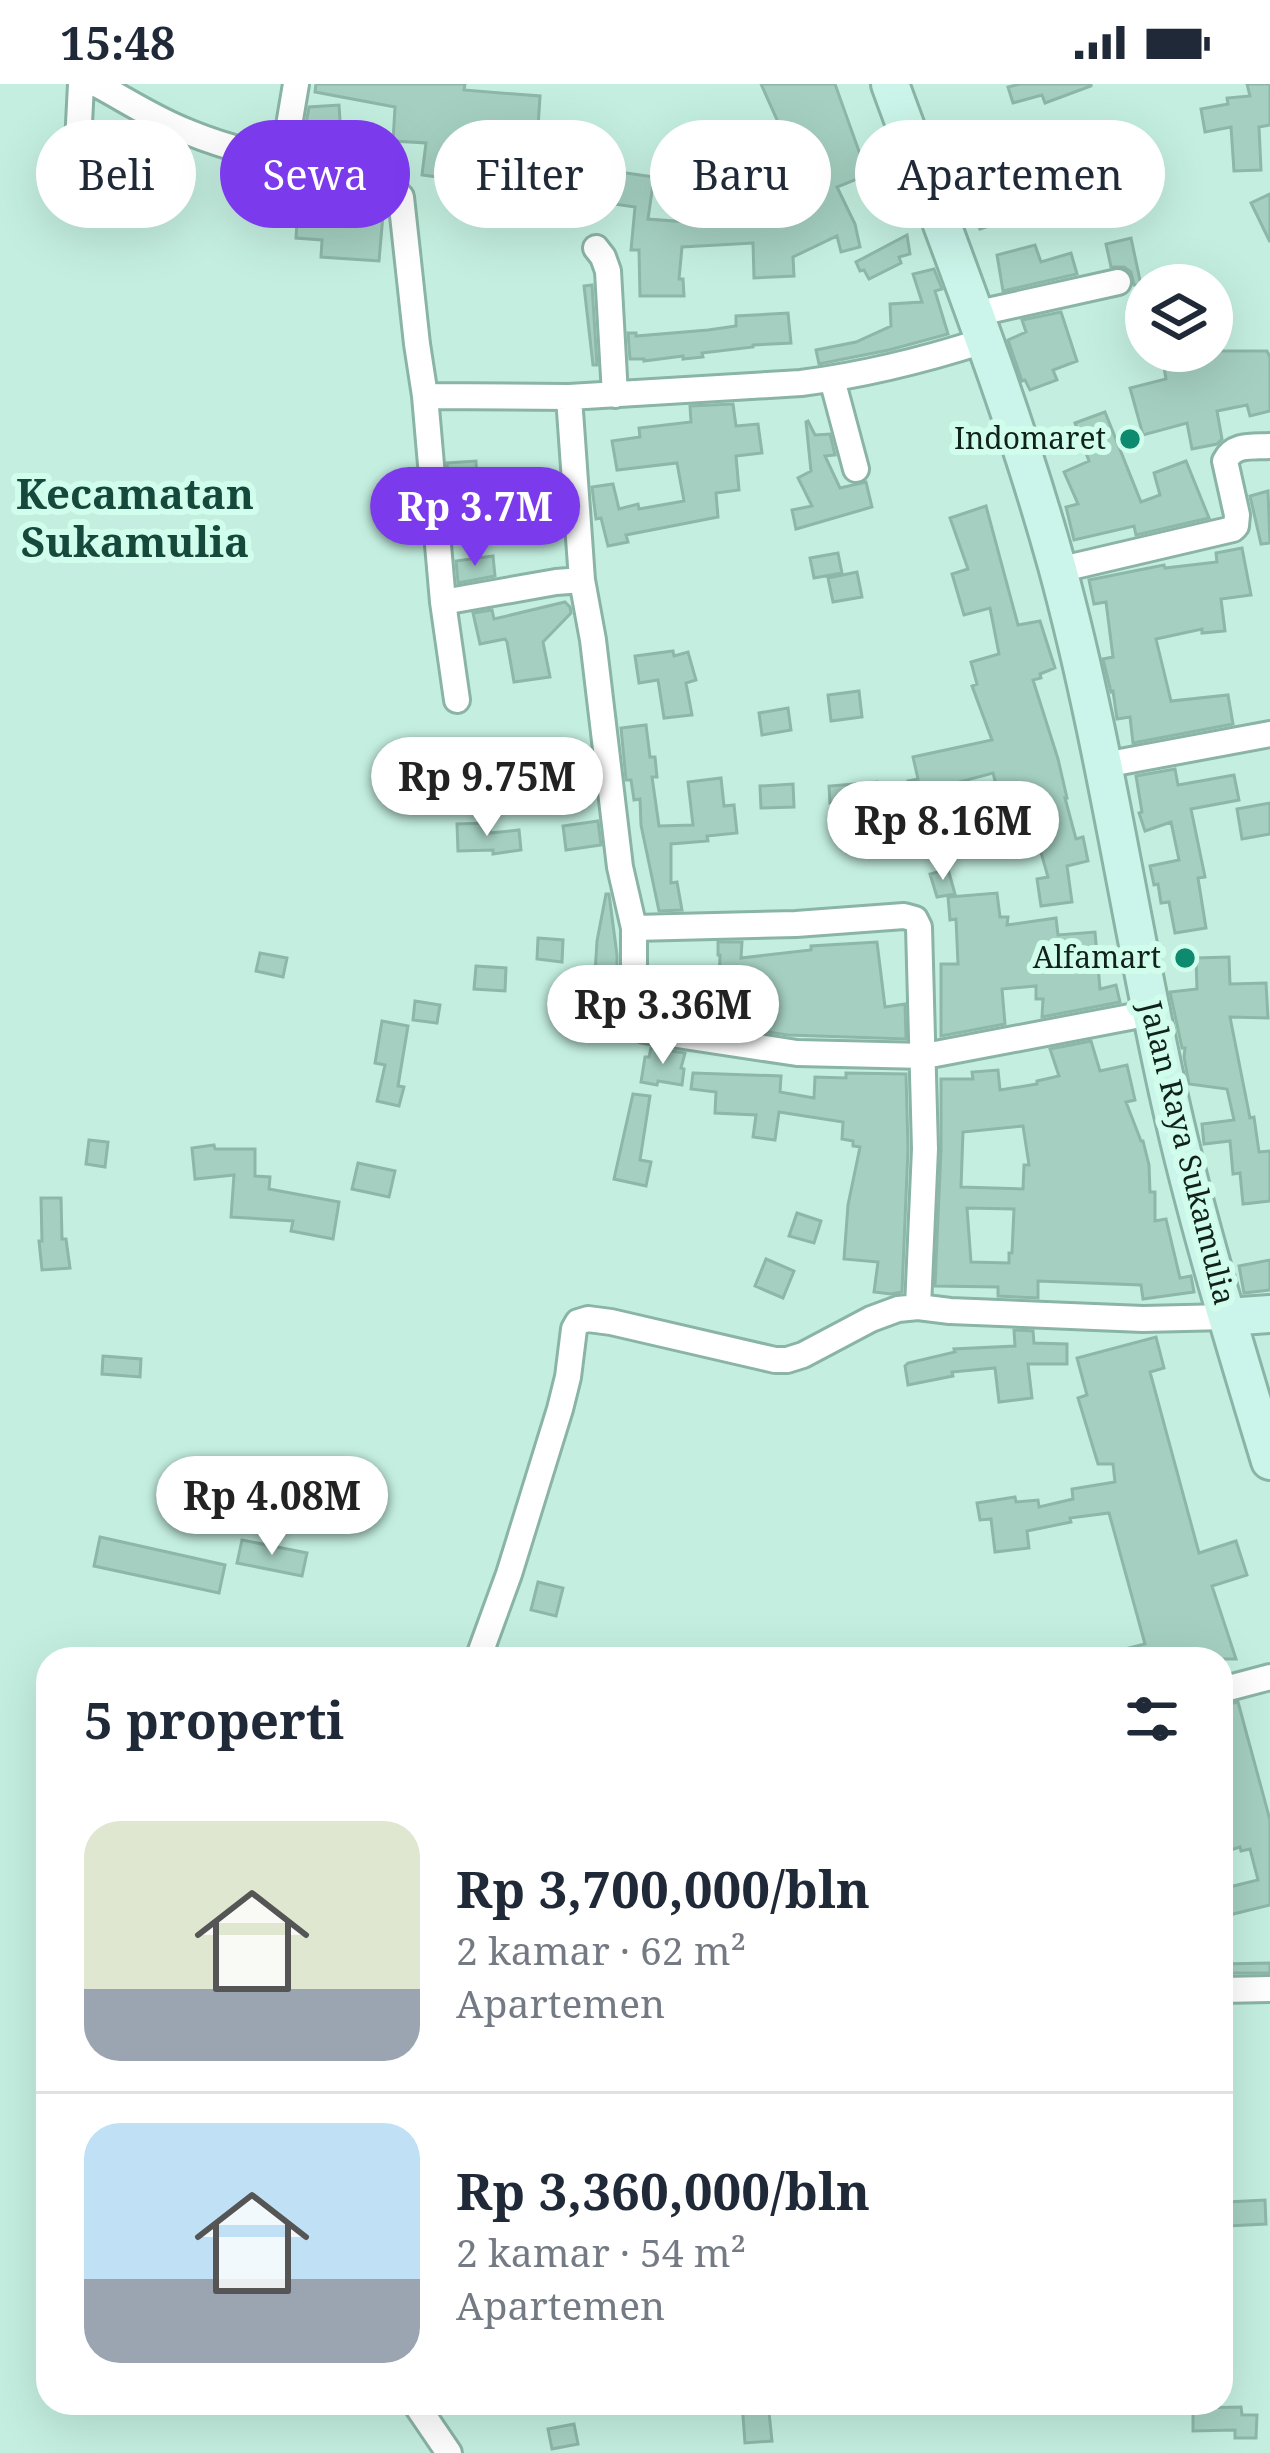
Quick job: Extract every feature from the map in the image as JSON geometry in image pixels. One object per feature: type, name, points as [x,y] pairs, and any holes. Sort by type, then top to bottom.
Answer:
[{"type":"main road","name":"Jalan Raya Sukamulia","points":[[890,84],[1034,486],[1058,569],[1104,765],[1171,1106],[1270,1461]]},
{"type":"main road","points":[[1227,1317],[1270,1314]]},
{"type":"street","points":[[79,120],[81,84]]},
{"type":"street","points":[[96,84],[185,132],[220,144]]},
{"type":"street","points":[[290,120],[296,84]]},
{"type":"street","points":[[404,228],[457,700]]},
{"type":"street","points":[[596,248],[608,271],[615,395]]},
{"type":"street","points":[[425,396],[569,398],[832,379],[938,355],[978,327],[1118,282]]},
{"type":"street","points":[[832,379],[856,469]]},
{"type":"street","points":[[569,398],[582,580],[620,867],[634,928],[636,1022],[644,1030],[797,1053],[925,1056],[1151,1013]]},
{"type":"street","points":[[1058,569],[1233,529],[1237,515],[1225,461],[1239,447],[1270,446]]},
{"type":"street","points":[[443,602],[582,580]]},
{"type":"street","points":[[1104,765],[1270,734]]},
{"type":"street","points":[[634,928],[911,916],[919,928],[925,1056],[918,1307]]},
{"type":"street","points":[[482,1647],[560,1409],[578,1322],[611,1322],[788,1360],[885,1313],[918,1307],[1143,1319],[1227,1317]]},
{"type":"street","points":[[1233,1687],[1270,1677]]},
{"type":"street","points":[[1233,1990],[1270,1989]]},
{"type":"street","points":[[423,2415],[449,2453]]},
{"type":"building","points":[[316,84],[465,84],[464,90],[540,96],[538,120],[434,120],[434,177],[422,175],[426,143],[410,142],[410,120],[394,120],[395,107],[315,92]]},
{"type":"building","points":[[761,84],[835,84],[855,140],[855,180],[837,187],[860,247],[841,252],[837,236],[793,257],[794,276],[754,278],[753,243],[682,247],[679,279],[683,279],[684,296],[640,296],[639,250],[631,250],[635,207],[626,206],[626,173],[650,176],[650,228],[831,228],[831,120],[777,120]]},
{"type":"building","points":[[1247,84],[1270,84],[1270,125],[1259,127],[1261,170],[1234,171],[1231,127],[1205,132],[1201,109],[1228,104],[1227,98],[1250,96]]},
{"type":"building","points":[[1091,86],[1045,103],[1042,95],[1013,103],[1008,87]]},
{"type":"building","points":[[339,105],[340,120],[307,120],[309,107]]},
{"type":"building","points":[[1270,194],[1270,242],[1251,203]]},
{"type":"building","points":[[297,228],[382,228],[379,261],[321,257],[322,240],[296,238]]},
{"type":"building","points":[[907,235],[910,254],[899,257],[901,263],[869,279],[860,271],[856,262]]},
{"type":"building","points":[[1131,238],[1137,264],[1111,267],[1106,244]]},
{"type":"building","points":[[1035,245],[1041,262],[1071,253],[1077,274],[1003,291],[997,255]]},
{"type":"building","points":[[934,269],[942,289],[935,291],[948,334],[819,364],[816,350],[856,342],[891,326],[890,304],[922,302],[913,274]]},
{"type":"building","points":[[592,285],[597,365],[593,365],[584,286]]},
{"type":"building","points":[[1061,312],[1077,361],[1053,370],[1057,380],[1030,390],[1022,381],[1008,340],[1026,332],[1022,320]]},
{"type":"building","points":[[788,313],[791,343],[683,359],[630,359],[628,333],[708,330],[736,326],[736,316]]},
{"type":"building","points":[[1233,351],[1267,351],[1270,411],[1250,416],[1247,405],[1217,411],[1222,439],[1192,449],[1187,423],[1143,435],[1130,388],[1166,379],[1165,372],[1233,372]]},
{"type":"building","points":[[733,404],[736,426],[758,424],[762,453],[736,456],[739,490],[716,493],[718,517],[626,535],[628,542],[608,546],[601,518],[596,519],[592,487],[613,484],[619,509],[684,501],[677,463],[617,470],[612,441],[640,437],[639,428],[691,422],[690,406]]},
{"type":"building","points":[[1105,412],[1141,502],[1160,495],[1154,473],[1186,461],[1209,518],[1136,535],[1134,526],[1074,540],[1066,507],[1078,504],[1064,472],[1089,461],[1075,423]]},
{"type":"building","points":[[808,421],[815,435],[830,434],[835,455],[825,456],[840,488],[866,482],[872,507],[796,529],[792,510],[812,506],[798,478],[811,471]]},
{"type":"building","points":[[476,461],[477,486],[450,488],[447,463]]},
{"type":"building","points":[[1268,491],[1270,543],[1261,544],[1250,496]]},
{"type":"building","points":[[986,506],[1018,625],[1040,621],[1055,668],[1033,680],[1076,839],[1083,837],[1088,861],[1067,866],[1072,902],[1041,906],[1037,879],[1048,877],[1029,810],[1004,816],[993,773],[929,790],[932,801],[914,806],[908,781],[918,779],[913,757],[992,740],[972,686],[977,684],[971,662],[999,654],[990,608],[964,615],[952,574],[968,569],[950,518]]},
{"type":"building","points":[[1242,548],[1251,595],[1221,599],[1225,631],[1202,633],[1202,629],[1156,639],[1171,701],[1228,695],[1233,724],[1133,743],[1130,717],[1117,719],[1103,659],[1113,657],[1106,602],[1094,604],[1089,580],[1164,565],[1217,562],[1216,553]]},
{"type":"building","points":[[838,553],[842,573],[814,578],[810,558]]},
{"type":"building","points":[[493,556],[495,576],[458,583],[456,561]]},
{"type":"building","points":[[857,572],[862,597],[833,602],[828,578]]},
{"type":"building","points":[[565,602],[571,613],[543,642],[550,677],[514,682],[507,642],[480,644],[473,613],[492,610],[494,619]]},
{"type":"building","points":[[673,651],[674,656],[688,652],[696,680],[686,683],[692,715],[664,718],[658,680],[639,683],[635,656]]},
{"type":"building","points":[[859,691],[862,717],[831,721],[828,695]]},
{"type":"building","points":[[788,708],[791,730],[762,735],[759,713]]},
{"type":"building","points":[[646,725],[650,757],[655,757],[657,777],[652,777],[659,826],[693,825],[688,782],[721,778],[724,806],[734,805],[737,833],[671,844],[671,883],[677,882],[682,910],[659,911],[640,799],[634,800],[631,780],[626,780],[621,728]]},
{"type":"building","points":[[1175,769],[1178,785],[1234,775],[1239,800],[1191,809],[1205,877],[1198,878],[1206,928],[1175,933],[1169,902],[1161,903],[1150,866],[1179,860],[1171,822],[1145,831],[1136,776]]},
{"type":"building","points":[[877,782],[878,800],[874,801],[882,846],[847,852],[839,803],[830,803],[829,786]]},
{"type":"building","points":[[793,784],[794,807],[761,808],[760,786]]},
{"type":"building","points":[[1270,803],[1270,834],[1242,839],[1237,809]]},
{"type":"building","points":[[598,821],[601,845],[566,850],[563,826]]},
{"type":"building","points":[[490,823],[490,833],[519,830],[521,850],[458,851],[457,824]]},
{"type":"building","points":[[948,869],[955,894],[937,897],[930,874]]},
{"type":"building","points":[[997,893],[1000,917],[1008,917],[1007,925],[1056,918],[1058,935],[1095,932],[1100,989],[1116,985],[1120,1002],[1042,1017],[1043,999],[1036,999],[1036,986],[1002,989],[1005,1024],[941,1036],[941,964],[958,964],[956,919],[950,920],[948,897]]},
{"type":"building","points":[[606,894],[617,955],[617,991],[594,990]]},
{"type":"building","points":[[538,938],[563,940],[562,962],[537,959]]},
{"type":"building","points":[[718,942],[742,942],[741,958],[811,950],[811,946],[877,942],[885,1007],[905,1004],[906,1039],[788,1035],[767,1032],[769,1015],[718,1014]]},
{"type":"building","points":[[260,953],[287,958],[283,977],[256,971]]},
{"type":"building","points":[[1229,957],[1230,984],[1266,983],[1268,1018],[1230,1017],[1259,1152],[1270,1151],[1270,1201],[1243,1204],[1240,1173],[1233,1174],[1230,1141],[1204,1144],[1202,1124],[1234,1120],[1227,1089],[1189,1084],[1170,992],[1197,989],[1196,958]]},
{"type":"building","points":[[476,966],[506,968],[505,991],[474,989]]},
{"type":"building","points":[[666,970],[687,971],[688,1020],[652,1015],[654,1002],[664,1004]]},
{"type":"building","points":[[415,1001],[440,1005],[437,1023],[413,1020]]},
{"type":"building","points":[[382,1021],[408,1026],[399,1106],[377,1101],[385,1065],[375,1063]]},
{"type":"building","points":[[1091,1041],[1100,1071],[1127,1065],[1135,1100],[1126,1102],[1149,1165],[1155,1221],[1166,1219],[1180,1278],[1191,1276],[1194,1292],[1143,1299],[1141,1285],[1038,1281],[1038,1298],[998,1296],[998,1287],[935,1286],[941,1079],[973,1079],[972,1072],[998,1070],[1000,1090],[1037,1084],[1059,1076],[1050,1049]],"holes":[[[1023,1126],[1029,1165],[1024,1165],[1023,1189],[961,1187],[963,1132]],[[967,1208],[1014,1209],[1009,1263],[971,1262]]]},
{"type":"building","points":[[651,1048],[685,1053],[682,1085],[641,1082]]},
{"type":"building","points":[[693,1073],[781,1076],[780,1092],[814,1098],[815,1077],[906,1074],[902,1292],[874,1292],[878,1262],[844,1259],[848,1205],[860,1147],[842,1139],[843,1122],[779,1112],[775,1140],[753,1137],[756,1115],[715,1113],[716,1092],[691,1089]]},
{"type":"building","points":[[633,1094],[650,1096],[640,1160],[651,1162],[646,1186],[614,1179]]},
{"type":"building","points":[[89,1140],[108,1142],[105,1167],[86,1164]]},
{"type":"building","points":[[214,1145],[215,1149],[255,1149],[255,1176],[270,1177],[269,1189],[339,1202],[333,1239],[291,1231],[293,1221],[231,1217],[234,1175],[195,1179],[192,1148]]},
{"type":"building","points":[[358,1163],[395,1171],[389,1197],[352,1189]]},
{"type":"building","points":[[41,1198],[61,1198],[62,1239],[66,1239],[70,1268],[42,1270]]},
{"type":"building","points":[[797,1213],[821,1221],[814,1243],[789,1236]]},
{"type":"building","points":[[766,1259],[794,1271],[783,1298],[755,1286]]},
{"type":"building","points":[[1270,1260],[1270,1290],[1244,1293],[1239,1266]]},
{"type":"building","points":[[1014,1330],[1033,1331],[1034,1343],[1067,1344],[1067,1364],[1028,1364],[1032,1398],[999,1402],[995,1368],[952,1372],[953,1376],[908,1385],[908,1363],[954,1349],[1015,1346]]},
{"type":"building","points":[[1156,1337],[1164,1368],[1150,1372],[1199,1553],[1236,1541],[1247,1575],[1212,1586],[1232,1647],[1133,1647],[1145,1644],[1109,1513],[1027,1531],[1029,1548],[995,1552],[991,1519],[980,1520],[977,1503],[1015,1497],[1016,1502],[1038,1500],[1039,1507],[1073,1499],[1072,1489],[1115,1482],[1113,1464],[1098,1464],[1078,1398],[1087,1395],[1077,1358]]},
{"type":"building","points":[[103,1356],[141,1359],[140,1377],[102,1374]]},
{"type":"building","points":[[100,1537],[225,1565],[219,1593],[94,1566]]},
{"type":"building","points":[[242,1540],[307,1553],[302,1576],[237,1563]]},
{"type":"building","points":[[538,1582],[563,1588],[556,1616],[531,1610]]},
{"type":"building","points":[[1238,1702],[1270,1820],[1270,1905],[1233,1914],[1233,1886],[1258,1880],[1250,1849],[1233,1849],[1233,1703]]},
{"type":"building","points":[[1270,1963],[1270,1973],[1233,1973],[1233,1964]]},
{"type":"building","points":[[1265,2200],[1266,2224],[1233,2226],[1233,2202]]},
{"type":"building","points":[[1233,2407],[1241,2407],[1242,2415],[1257,2415],[1256,2438],[1235,2438],[1235,2430],[1193,2431],[1193,2415],[1233,2415]]},
{"type":"building","points":[[743,2415],[769,2415],[772,2441],[745,2443]]},
{"type":"building","points":[[574,2424],[578,2444],[552,2449],[548,2429]]},
{"type":"place","name":"Indomaret","points":[[1130,439]]},
{"type":"place","name":"Alfamart","points":[[1185,958]]},
{"type":"district","name":"Kecamatan Sukamulia","points":[[135,518]]}]
